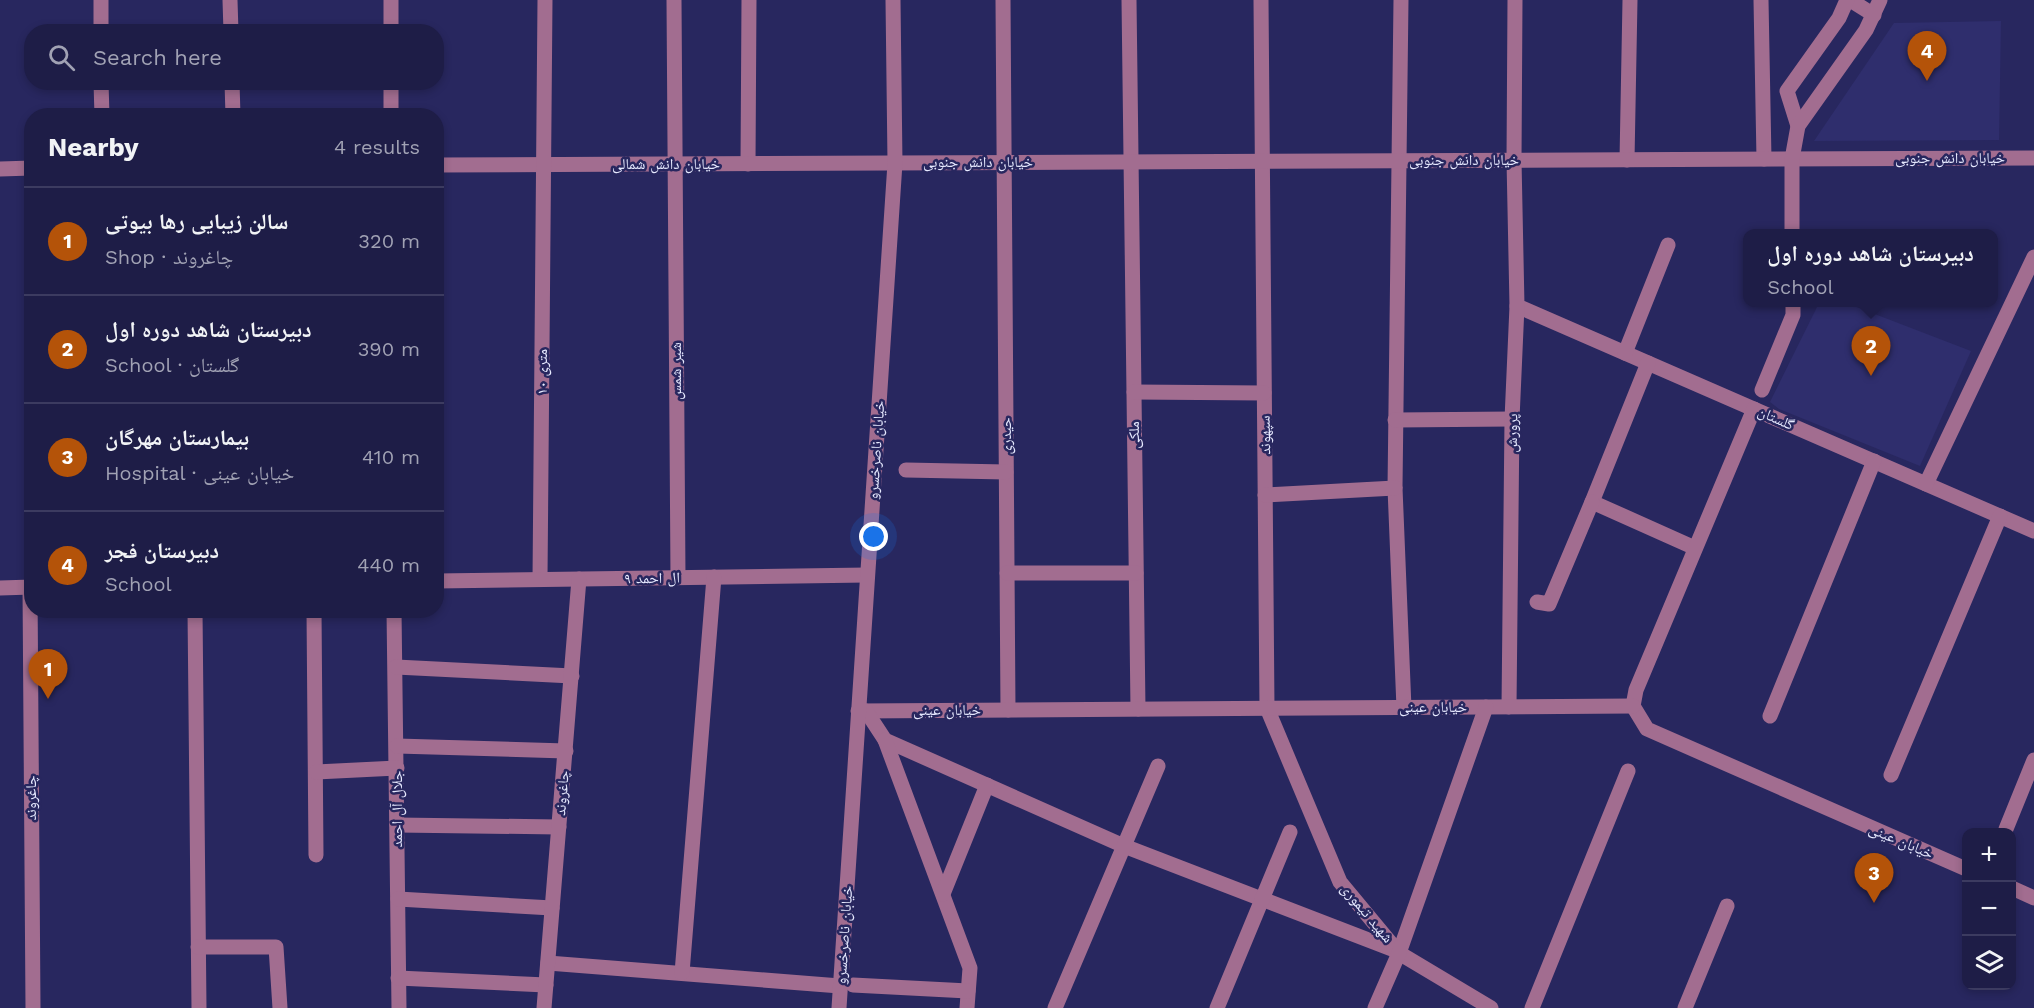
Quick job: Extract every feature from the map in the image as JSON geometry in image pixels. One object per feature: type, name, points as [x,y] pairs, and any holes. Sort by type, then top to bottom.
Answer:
[{"type":"street","points":[[101,0],[101,24]]},
{"type":"street","points":[[230,0],[231,24]]},
{"type":"street","points":[[390,0],[391,24]]},
{"type":"street","name":"۱۰ متری","points":[[540,579],[545,0]]},
{"type":"street","points":[[674,0],[675,164]]},
{"type":"street","points":[[748,164],[749,0]]},
{"type":"street","name":"خیابان ناصرخسرو","points":[[839,1008],[847,986],[867,575],[895,163],[893,0]]},
{"type":"street","name":"حیدری","points":[[1003,0],[1008,710]]},
{"type":"street","name":"ملکی","points":[[1129,0],[1138,709]]},
{"type":"street","name":"سپهوند","points":[[1261,0],[1267,708]]},
{"type":"street","points":[[1401,0],[1395,488],[1404,708]]},
{"type":"street","name":"پرورش","points":[[1509,707],[1512,419],[1517,306],[1514,160],[1515,0]]},
{"type":"street","points":[[1627,160],[1630,0]]},
{"type":"street","points":[[1761,0],[1764,159]]},
{"type":"street","points":[[1787,92],[1849,0],[1874,15]]},
{"type":"street","points":[[1792,229],[1792,159],[1798,126],[1866,30],[1880,0]]},
{"type":"street","points":[[101,90],[102,108]]},
{"type":"street","points":[[232,90],[233,108]]},
{"type":"street","points":[[391,90],[391,108]]},
{"type":"street","points":[[1763,91],[1787,92]]},
{"type":"street","points":[[1787,92],[1798,126]]},
{"type":"street","name":"خیابان دانش جنوبی","points":[[895,163],[2034,158]]},
{"type":"street","name":"خیابان دانش شمالی","points":[[444,165],[895,163]]},
{"type":"street","name":"شیر شمس","points":[[675,164],[678,577]]},
{"type":"street","points":[[0,169],[24,168]]},
{"type":"street","points":[[1625,353],[1668,245]]},
{"type":"street","points":[[1926,484],[2034,257]]},
{"type":"street","name":"گلستان","points":[[1517,306],[2034,531]]},
{"type":"street","points":[[1762,390],[1793,315],[1793,307]]},
{"type":"street","points":[[1537,602],[1549,604],[1648,363]]},
{"type":"street","points":[[1134,392],[1264,393]]},
{"type":"street","points":[[1633,706],[1636,690],[1754,409]]},
{"type":"street","points":[[1395,420],[1512,419]]},
{"type":"street","points":[[1770,716],[1874,461]]},
{"type":"street","points":[[906,470],[1006,472]]},
{"type":"street","points":[[1265,495],[1395,488]]},
{"type":"street","points":[[1592,502],[1695,548]]},
{"type":"street","points":[[1891,775],[2000,516]]},
{"type":"street","points":[[1007,573],[1136,573]]},
{"type":"street","name":"ال احمد ۹","points":[[444,581],[867,575]]},
{"type":"street","points":[[682,974],[714,577]]},
{"type":"street","name":"چاغروند","points":[[544,1008],[579,579]]},
{"type":"street","points":[[0,588],[24,587]]},
{"type":"street","name":"چاغروند","points":[[31,618],[33,1008]]},
{"type":"street","points":[[195,618],[199,1008]]},
{"type":"street","points":[[314,618],[316,855]]},
{"type":"street","name":"جلال آل احمد","points":[[394,618],[399,1008]]},
{"type":"street","points":[[396,667],[572,676]]},
{"type":"street","name":"خیابان عینی","points":[[862,711],[1633,706],[1647,729],[1962,867]]},
{"type":"street","points":[[1375,1008],[1400,952],[1486,707]]},
{"type":"street","name":"شهید تیموری","points":[[1267,708],[1340,882],[1400,952],[1491,1008]]},
{"type":"street","points":[[862,711],[885,740],[970,968],[967,1008]]},
{"type":"street","points":[[885,740],[1124,846],[1400,952]]},
{"type":"street","points":[[397,746],[566,751]]},
{"type":"street","points":[[2006,828],[2034,760]]},
{"type":"street","points":[[1056,1008],[1158,766]]},
{"type":"street","points":[[315,772],[397,768]]},
{"type":"street","points":[[1532,1008],[1628,771]]},
{"type":"street","points":[[943,894],[987,785]]},
{"type":"street","points":[[397,825],[559,827]]},
{"type":"street","points":[[1217,1008],[1290,832]]},
{"type":"street","points":[[2016,890],[2034,898]]},
{"type":"street","points":[[398,899],[552,908]]},
{"type":"street","points":[[1685,1008],[1727,906]]},
{"type":"street","points":[[198,947],[276,947],[280,1008]]},
{"type":"street","points":[[548,963],[847,986],[968,991]]},
{"type":"street","points":[[398,978],[546,985]]},
{"type":"shaded area","points":[[2001,21],[1999,140],[1814,141],[1894,23]]},
{"type":"shaded area","points":[[1817,307],[1856,307],[1971,351],[1920,466],[1779,409],[1770,402]]},
{"type":"place","name":"دبیرستان فجر","points":[[1927,81]]},
{"type":"place","name":"دبیرستان شاهد دوره اول","points":[[1871,376]]},
{"type":"place","name":"سالن زیبایی رها بیوتی","points":[[48,699]]},
{"type":"place","name":"بیمارستان مهرگان","points":[[1874,903]]}]
